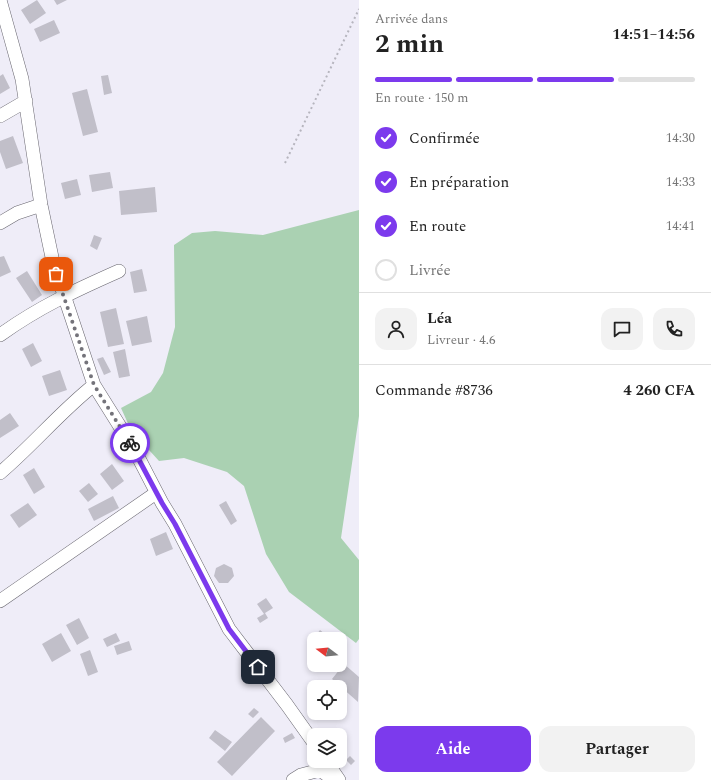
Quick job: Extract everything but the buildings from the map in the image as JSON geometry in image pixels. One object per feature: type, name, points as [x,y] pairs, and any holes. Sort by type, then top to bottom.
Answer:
[{"type":"street","points":[[0,0],[15,50],[26,101],[42,205],[53,262],[94,385],[134,449],[156,493],[175,524],[229,629],[307,734]]},
{"type":"street","points":[[0,116],[26,101]]},
{"type":"street","points":[[0,222],[17,213],[42,205]]},
{"type":"street","points":[[0,335],[29,314],[119,271]]},
{"type":"street","points":[[0,473],[26,451],[75,400],[94,385]]},
{"type":"street","points":[[0,601],[156,493]]},
{"type":"street","points":[[331,768],[339,780]]},
{"type":"street","points":[[293,780],[301,775],[320,770],[334,780]]},
{"type":"path","points":[[284,164],[359,9]]},
{"type":"green space","points":[[359,210],[359,416],[341,538],[359,560],[359,639],[356,643],[347,636],[347,632],[342,632],[289,592],[266,554],[244,486],[227,472],[184,458],[159,461],[131,430],[121,408],[151,392],[163,373],[175,327],[174,245],[192,233],[215,231],[263,235]]},
{"type":"way so far","points":[[56,274],[94,385],[130,443]]},
{"type":"route","points":[[130,443],[175,524],[229,629],[258,667]]}]
